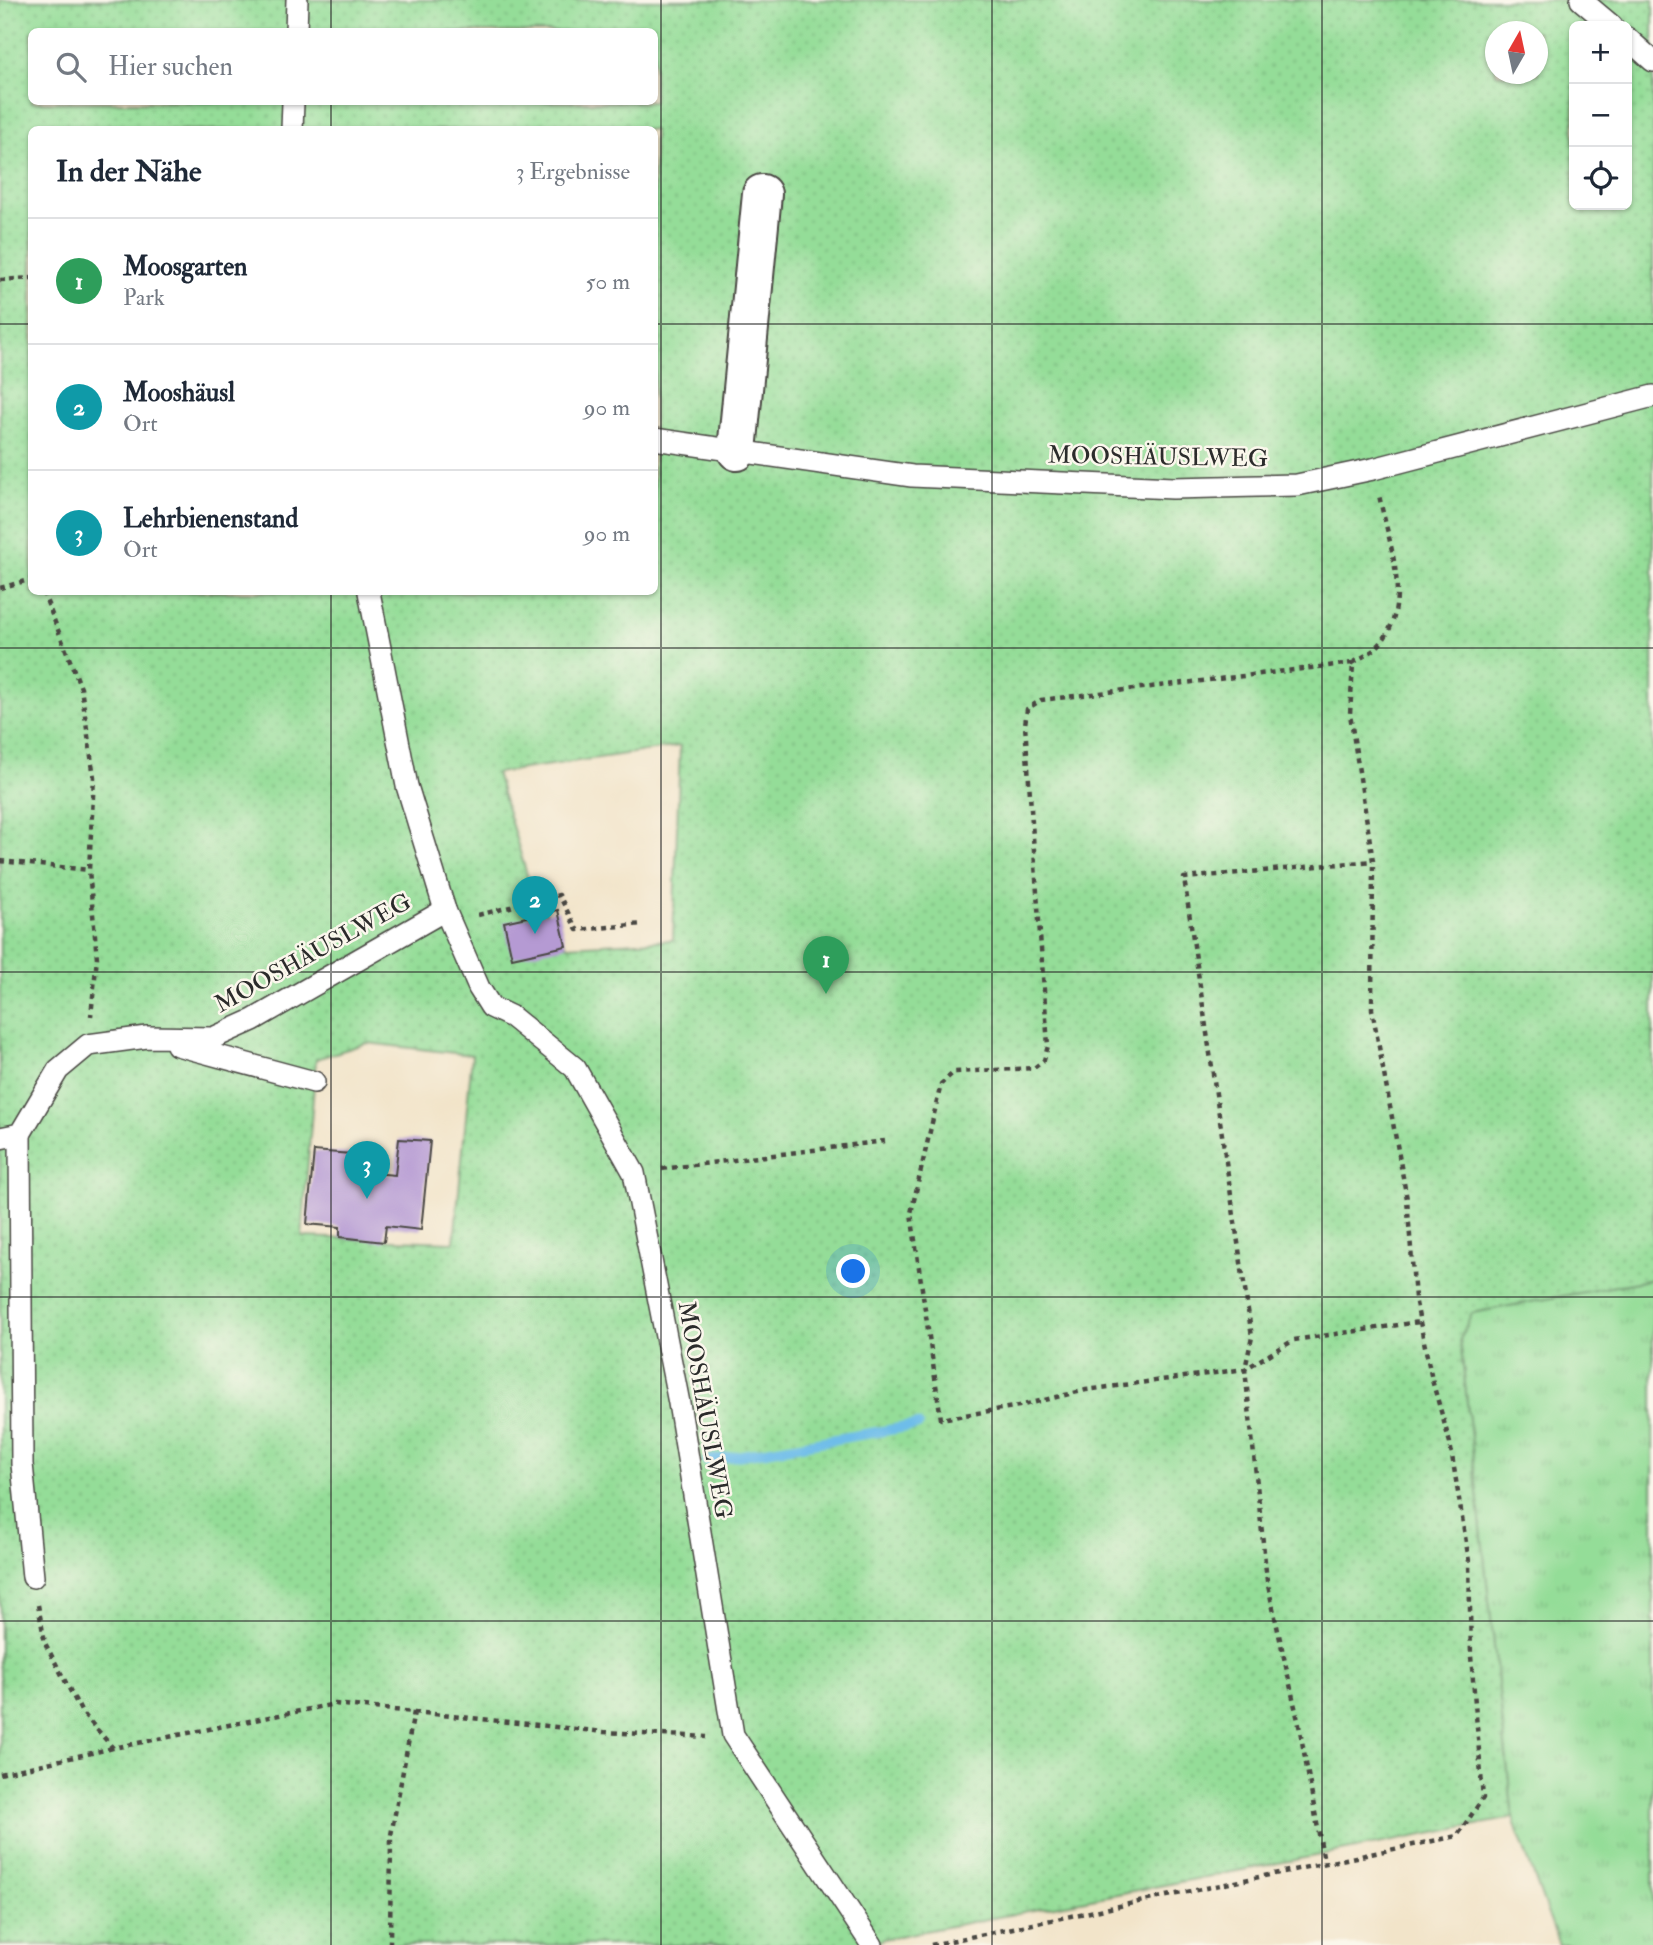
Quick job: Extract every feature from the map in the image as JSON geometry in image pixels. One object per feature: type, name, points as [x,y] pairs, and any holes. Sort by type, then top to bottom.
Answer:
[{"type":"street","points":[[737,451],[762,194]]},
{"type":"lane","points":[[296,28],[297,0]]},
{"type":"lane","points":[[1581,0],[1606,21]]},
{"type":"lane","points":[[1632,42],[1653,61]]},
{"type":"lane","points":[[292,126],[293,105]]},
{"type":"lane","name":"MOOSHÄUSLWEG","points":[[658,440],[912,476],[1173,488],[1297,485],[1373,469],[1653,396]]},
{"type":"lane","name":"MOOSHÄUSLWEG","points":[[370,595],[407,786],[448,916],[479,988],[491,1007],[522,1024],[575,1068],[634,1173],[679,1403],[733,1735],[872,1945]]},
{"type":"lane","name":"MOOSHÄUSLWEG","points":[[88,1045],[147,1037],[213,1038],[253,1020],[448,916]]},
{"type":"lane","points":[[147,1037],[314,1082]]},
{"type":"lane","points":[[33,1577],[22,1464],[10,1136],[58,1070],[88,1045]]},
{"type":"path","points":[[0,280],[28,278]]},
{"type":"path","points":[[1373,469],[1398,586],[1393,619],[1377,647],[1353,663],[1041,700],[1027,709],[1025,725],[1048,1046],[1044,1060],[1034,1068],[954,1072],[941,1084],[911,1213],[941,1419],[1019,1406],[1086,1390],[1245,1369],[1294,1340],[1419,1322]]},
{"type":"path","points":[[0,588],[28,580]]},
{"type":"path","points":[[44,595],[81,688],[94,777],[89,870],[97,958],[88,1045]]},
{"type":"path","points":[[931,1945],[1457,1836],[1483,1798],[1471,1657],[1469,1561],[1451,1443],[1432,1380],[1419,1322],[1407,1199],[1372,1009],[1373,862],[1350,714],[1353,663]]},
{"type":"path","points":[[0,861],[89,870]]},
{"type":"path","points":[[1323,1856],[1299,1725],[1267,1581],[1245,1369],[1252,1338],[1184,878],[1373,862]]},
{"type":"path","points":[[448,916],[559,895],[577,930],[643,924]]},
{"type":"path","points":[[634,1173],[885,1141]]},
{"type":"path","points":[[33,1577],[45,1643],[81,1711],[114,1748]]},
{"type":"path","points":[[0,1774],[114,1748],[335,1704],[604,1732],[695,1738],[733,1735]]},
{"type":"path","points":[[390,1945],[391,1835],[414,1712]]},
{"type":"green space","points":[[0,0],[1653,0],[1653,1279],[1472,1313],[1460,1339],[1513,1818],[883,1939],[873,1945],[0,1945]],"holes":[[[680,746],[673,940],[567,946],[531,888],[496,773]],[[367,1043],[472,1055],[454,1242],[302,1237],[316,1059]]]},
{"type":"green space","points":[[1653,1279],[1653,1945],[1559,1945],[1513,1818],[1460,1339],[1472,1313]]},
{"type":"building","points":[[558,910],[566,946],[512,958],[504,922]]},
{"type":"building","points":[[399,1139],[430,1141],[421,1230],[386,1226],[384,1242],[340,1237],[340,1227],[307,1224],[314,1151],[351,1154],[349,1171],[395,1175]]},
{"type":"waterway","points":[[707,1461],[918,1425]]},
{"type":"place","name":"Mooshäusl","points":[[535,934]]},
{"type":"place","name":"Moosgarten","points":[[826,994]]},
{"type":"place","name":"Lehrbienenstand","points":[[367,1199]]}]
